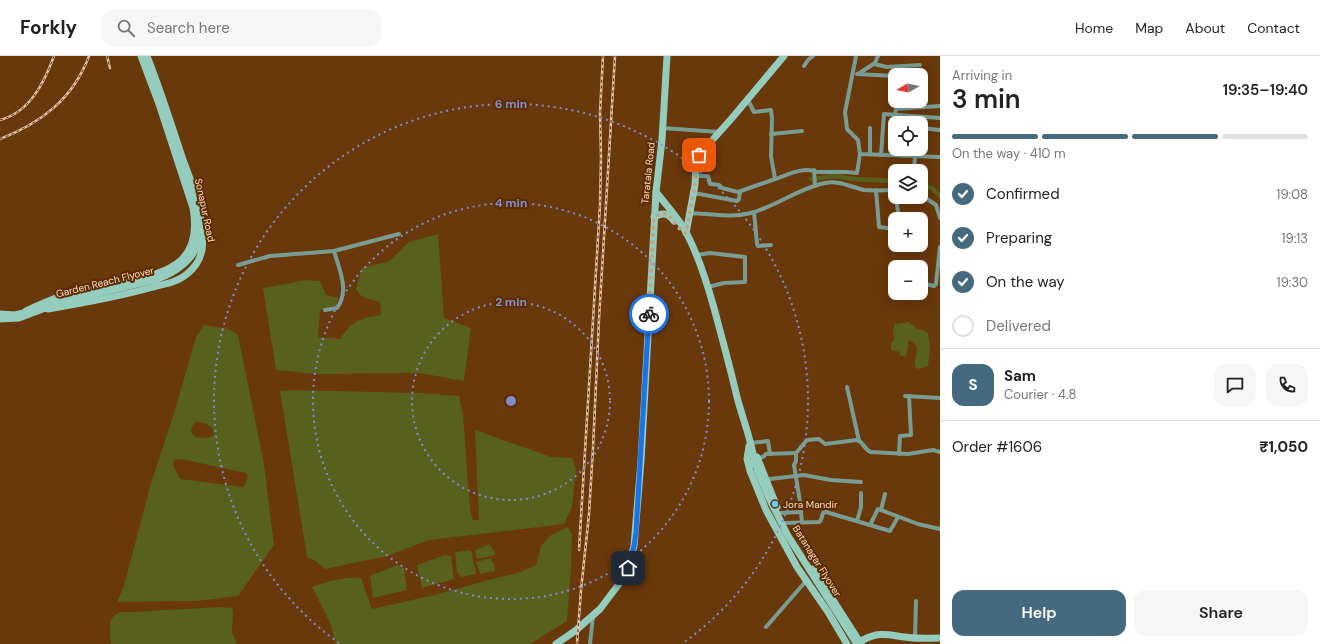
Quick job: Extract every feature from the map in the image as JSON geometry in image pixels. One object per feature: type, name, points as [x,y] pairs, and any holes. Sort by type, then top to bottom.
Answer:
[{"type":"main road","name":"Garden Reach Flyover","points":[[0,314],[13,314],[59,297],[156,274],[177,264],[190,250],[196,230],[193,208],[142,56]]},
{"type":"main road","name":"Garden Reach Flyover","points":[[0,319],[20,318],[61,302],[158,279],[171,274],[180,268],[188,261],[194,252],[199,242],[201,230],[198,207],[164,102],[147,56]]},
{"type":"main road","name":"Sonapur Road","points":[[0,314],[15,315],[120,296],[177,280],[188,273],[196,264],[203,249],[203,240],[200,227],[190,185],[147,56]]},
{"type":"main road","name":"Taratala Road","points":[[556,644],[575,632],[593,616],[619,584],[630,563],[634,546],[641,461],[654,217],[667,56]]},
{"type":"main road","points":[[684,232],[694,193],[697,158],[784,56]]},
{"type":"main road","points":[[656,192],[675,216],[684,232],[696,255],[708,287],[738,403],[757,464],[784,523],[800,550],[844,615],[858,643],[871,636],[882,634],[915,638],[940,638]]},
{"type":"main road","points":[[654,217],[661,214],[668,215],[684,232],[694,256],[706,293],[751,446],[748,464],[763,503],[782,541],[847,644]]},
{"type":"main road","name":"Batanagar Flyover","points":[[757,464],[767,494],[788,536],[858,643]]},
{"type":"street","points":[[804,66],[813,56]]},
{"type":"street","points":[[696,176],[708,176],[710,184],[718,185],[722,188],[735,192],[740,192],[797,171],[814,170],[817,172],[857,173],[860,154],[858,140],[847,130],[845,120],[845,108],[856,56]]},
{"type":"street","points":[[852,77],[874,64],[878,56]]},
{"type":"street","points":[[874,64],[887,67],[920,65]]},
{"type":"street","points":[[857,74],[888,76]]},
{"type":"street","points":[[748,100],[754,112],[771,110],[771,156],[775,179]]},
{"type":"street","points":[[881,155],[882,116],[884,114],[894,116],[896,109],[940,106]]},
{"type":"street","points":[[928,117],[940,118]]},
{"type":"street","points":[[662,128],[719,132]]},
{"type":"street","points":[[870,128],[870,154]]},
{"type":"street","points":[[928,129],[940,130]]},
{"type":"street","points":[[771,134],[802,131]]},
{"type":"street","points":[[860,154],[888,155]]},
{"type":"street","points":[[914,164],[915,156],[940,157]]},
{"type":"street","points":[[814,170],[815,186]]},
{"type":"street","points":[[690,213],[734,216],[754,212],[800,191],[824,183],[834,182],[862,189],[888,190]]},
{"type":"street","points":[[876,190],[879,227],[888,228]]},
{"type":"street","points":[[694,193],[737,201],[739,199],[740,192]]},
{"type":"street","points":[[928,200],[936,205],[940,218]]},
{"type":"street","points":[[897,204],[898,212]]},
{"type":"street","points":[[754,212],[758,246],[771,245]]},
{"type":"street","points":[[238,265],[270,256],[334,251],[399,234]]},
{"type":"street","points":[[928,285],[934,286],[936,284],[940,247]]},
{"type":"street","points":[[325,310],[337,308],[344,289],[334,251]]},
{"type":"street","points":[[696,255],[710,253],[745,257],[745,282],[724,283],[708,287]]},
{"type":"street","points":[[847,387],[855,417],[859,441],[869,451],[899,454],[911,454],[931,450],[940,452]]},
{"type":"street","points":[[899,454],[900,436],[910,435],[907,396],[940,398]]},
{"type":"street","points":[[802,522],[794,465],[796,461],[796,453],[809,439],[820,439],[825,444],[859,441]]},
{"type":"street","points":[[751,446],[768,441],[770,454]]},
{"type":"street","points":[[757,464],[770,454],[796,453]]},
{"type":"street","points":[[766,482],[770,479],[808,475],[830,480],[861,482]]},
{"type":"street","points":[[858,520],[861,507],[861,493]]},
{"type":"street","points":[[882,510],[885,494]]},
{"type":"street","points":[[870,525],[878,509],[922,525],[940,529]]},
{"type":"street","points":[[780,513],[801,512]]},
{"type":"street","points":[[784,523],[819,522],[825,512],[858,520],[890,531],[898,517]]},
{"type":"street","points":[[766,627],[806,581]]},
{"type":"street","points":[[915,638],[916,601]]},
{"type":"street","points":[[590,644],[593,616]]},
{"type":"shaded area","points":[[438,234],[444,318],[471,328],[464,381],[419,373],[316,374],[276,370],[263,288],[307,280],[320,281],[326,295],[338,298],[336,306],[320,310],[318,337],[340,339],[344,333],[357,321],[367,317],[381,315],[380,302],[362,297],[356,289],[362,268],[390,261],[409,242]]},
{"type":"shaded area","points":[[909,322],[917,329],[928,333],[930,348],[928,366],[920,369],[916,368],[915,364],[917,349],[914,343],[909,340],[906,357],[899,355],[900,352],[891,350],[891,343],[894,339],[893,331],[895,324]]},
{"type":"shaded area","points":[[204,325],[229,329],[238,335],[264,464],[274,545],[238,596],[196,601],[117,602],[124,586],[151,483],[175,410],[196,337]],"holes":[[[196,422],[205,423],[212,428],[214,435],[208,438],[196,437],[191,432],[192,426]],[[181,459],[246,473],[248,476],[244,487],[180,479],[173,465],[174,460]]]},
{"type":"shaded area","points":[[280,391],[419,393],[459,396],[463,414],[470,510],[473,520],[479,520],[475,430],[551,457],[572,458],[576,469],[572,507],[564,524],[429,540],[387,556],[325,569],[314,560],[307,557]]},
{"type":"shaded area","points":[[568,527],[572,535],[567,621],[530,644],[336,644],[330,623],[312,587],[336,580],[361,578],[372,609],[430,596],[518,573],[536,565],[541,546],[551,535]]},
{"type":"shaded area","points":[[490,544],[496,555],[477,559],[475,550]]},
{"type":"shaded area","points":[[471,550],[476,574],[461,577],[457,572],[455,552]]},
{"type":"shaded area","points":[[445,555],[451,556],[454,579],[422,588],[417,565]]},
{"type":"shaded area","points":[[491,558],[492,563],[494,563],[495,571],[480,574],[476,562]]},
{"type":"shaded area","points":[[397,565],[404,568],[407,590],[373,598],[370,576]]},
{"type":"shaded area","points":[[220,607],[232,608],[232,632],[237,644],[111,644],[110,624],[114,616],[118,613]]},
{"type":"waterway","points":[[811,179],[836,176],[852,179],[888,181]]},
{"type":"waterway","points":[[928,187],[932,188],[940,196]]},
{"type":"railway","points":[[0,120],[11,116],[28,103],[46,76],[54,56]]},
{"type":"railway","points":[[0,139],[29,125],[54,108],[74,85],[89,56]]},
{"type":"railway","points":[[107,56],[110,68]]},
{"type":"railway","points":[[579,550],[600,205],[600,113],[603,56]]},
{"type":"railway","points":[[577,644],[589,514],[615,56]]},
{"type":"way so far","points":[[649,314],[654,217],[664,213],[668,215],[682,231],[686,233],[688,229],[695,185],[696,163],[699,155]]},
{"type":"place","name":"Jora Mandir","points":[[775,504]]},
{"type":"route","points":[[628,568],[636,532],[649,314]]}]
